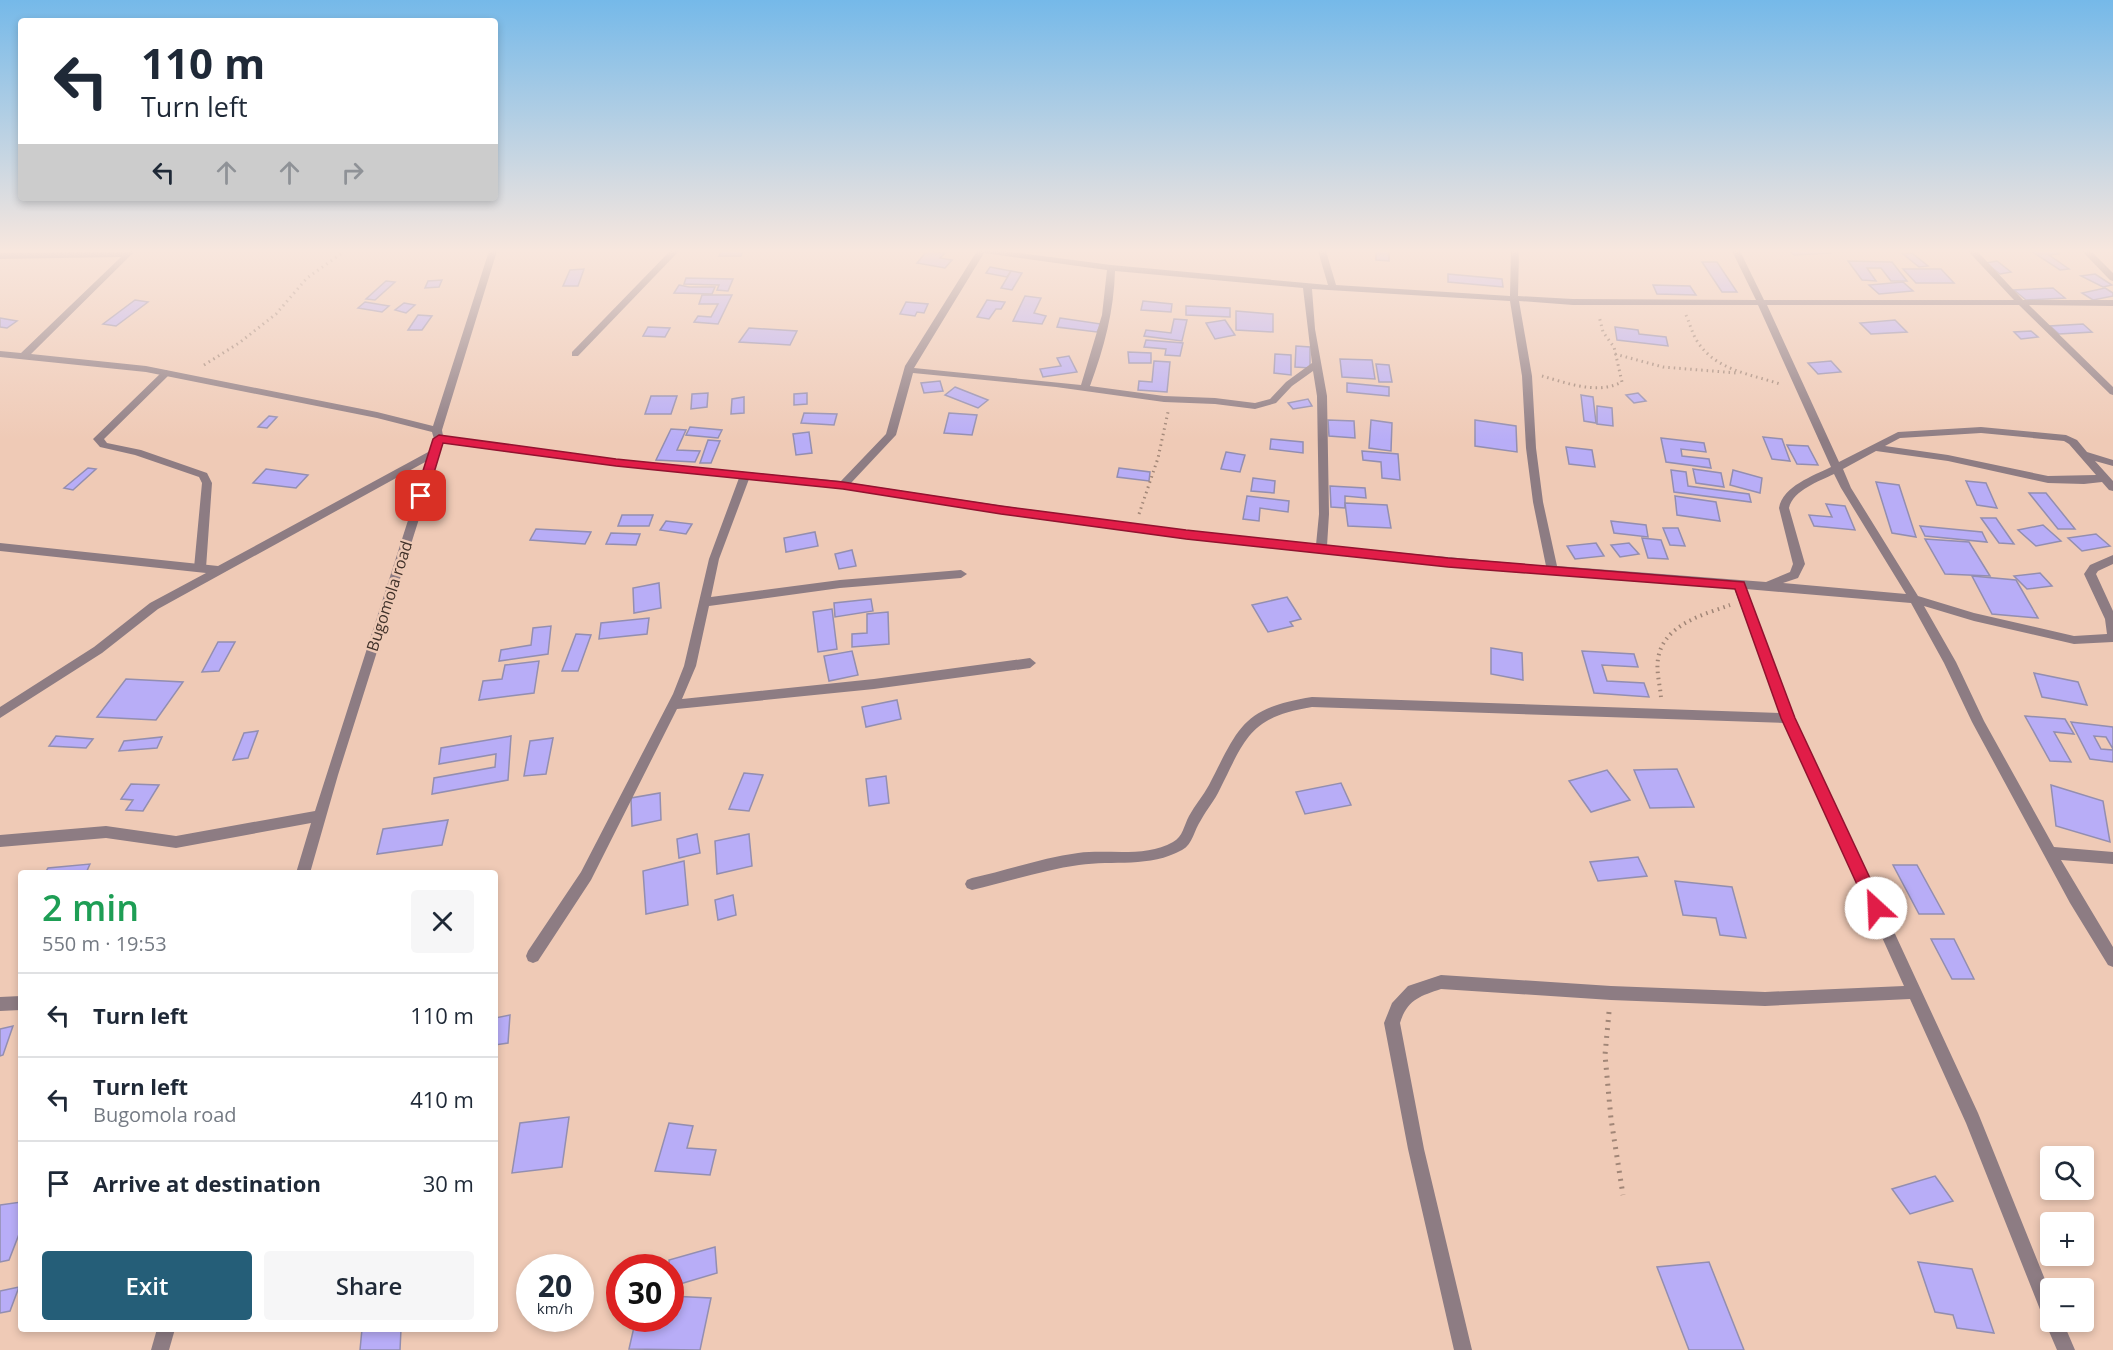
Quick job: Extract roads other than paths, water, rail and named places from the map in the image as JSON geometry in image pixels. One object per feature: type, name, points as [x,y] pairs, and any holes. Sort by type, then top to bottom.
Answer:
[{"type":"street","points":[[25,355],[67,314]]},
{"type":"street","name":"Bugomola road","points":[[304,870],[435,453],[438,434],[475,314]]},
{"type":"street","points":[[575,354],[614,314]]},
{"type":"street","points":[[843,485],[891,435],[909,370],[941,314]]},
{"type":"street","points":[[1085,388],[1102,340],[1108,314]]},
{"type":"street","points":[[1310,314],[1322,396],[1324,514],[1321,549]]},
{"type":"street","points":[[1516,314],[1526,372],[1531,448],[1538,502],[1552,570]]},
{"type":"street","points":[[1767,314],[1864,519],[1894,564],[1950,662],[1978,722],[2096,936],[2113,960]]},
{"type":"street","points":[[2032,314],[2113,392]]},
{"type":"street","points":[[0,354],[25,355],[166,373],[377,415],[438,434],[616,463],[843,485],[1135,528],[1448,562],[1552,570],[1742,592],[1797,572],[1799,564],[1792,545],[1784,503],[1798,489],[1903,433],[1981,430],[2058,436],[2072,441],[2113,488]]},
{"type":"street","points":[[909,370],[1170,399],[1215,400],[1242,406],[1261,406],[1273,401],[1289,384],[1316,364]]},
{"type":"street","points":[[166,373],[98,439],[104,446],[137,452],[203,475],[207,483],[200,568]]},
{"type":"street","points":[[1876,448],[1958,460],[2053,481],[2074,482],[2103,477]]},
{"type":"street","points":[[0,713],[98,650],[154,606],[435,453]]},
{"type":"street","points":[[2083,454],[2113,463]]},
{"type":"street","points":[[533,956],[586,876],[673,705],[690,666],[714,559],[745,475]]},
{"type":"street","points":[[0,547],[218,570]]},
{"type":"street","points":[[1762,586],[1913,599],[1974,617],[2074,640],[2113,638],[2111,619],[2090,574],[2094,568],[2113,559]]},
{"type":"street","points":[[705,602],[840,584],[962,574]]},
{"type":"street","points":[[1742,592],[1788,718],[1972,1119],[2040,1286]]},
{"type":"street","points":[[673,705],[874,684],[1030,663]]},
{"type":"street","points":[[972,884],[1080,859],[1130,857],[1161,852],[1178,846],[1186,839],[1192,822],[1215,786],[1232,745],[1264,714],[1279,707],[1312,702],[1788,718]]},
{"type":"street","points":[[0,841],[106,832],[176,842],[320,816]]},
{"type":"street","points":[[2051,853],[2113,858]]},
{"type":"street","points":[[1463,1350],[1414,1138],[1392,1023],[1397,1008],[1413,992],[1441,982],[1611,993],[1765,999],[1915,992]]},
{"type":"street","points":[[0,1004],[18,1003]]},
{"type":"street","points":[[160,1350],[165,1332]]},
{"type":"street","points":[[2059,1332],[2066,1350]]}]
